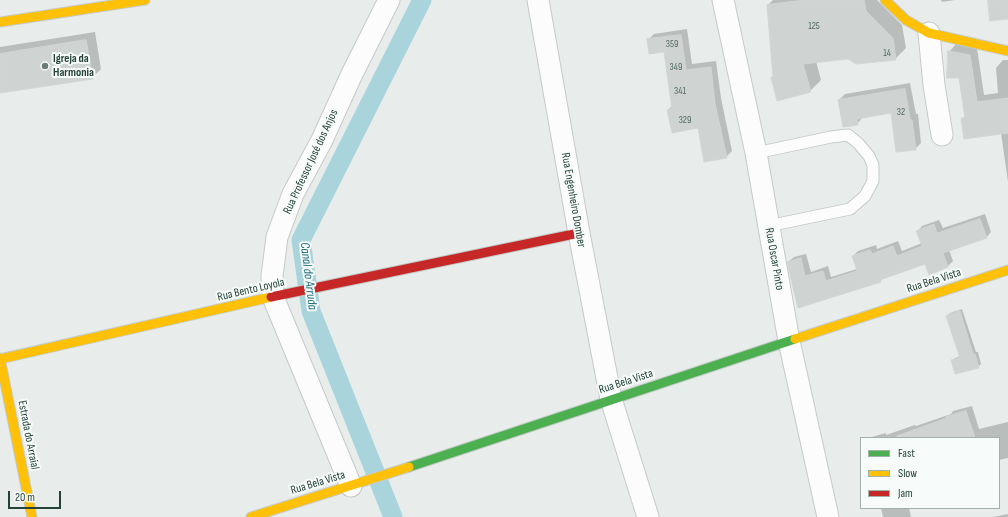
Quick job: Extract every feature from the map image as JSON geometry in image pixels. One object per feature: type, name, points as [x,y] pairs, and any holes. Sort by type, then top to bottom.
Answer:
[{"type":"street","points":[[0,22],[145,0]]},
{"type":"street","name":"Rua Professor José dos Anjos","points":[[357,484],[277,296],[272,276],[277,237],[293,194],[322,140],[351,76],[389,0]]},
{"type":"street","name":"Rua Engenheiro Domber","points":[[538,0],[579,233],[611,399],[648,517]]},
{"type":"street","name":"Rua Oscar Pinto","points":[[723,0],[756,153],[789,341],[828,517]]},
{"type":"street","points":[[885,0],[906,20],[929,33],[1008,51]]},
{"type":"street","points":[[929,33],[934,85],[942,135]]},
{"type":"street","name":"Rua Bento Loyola","points":[[0,358],[277,296],[579,233]]},
{"type":"street","name":"Rua Bela Vista","points":[[251,517],[357,484],[611,399],[1008,270]]},
{"type":"street","name":"Estrada do Arraial","points":[[0,358],[32,517]]},
{"type":"lane","points":[[756,153],[831,137],[848,135],[858,143],[869,156],[873,165],[873,181],[865,196],[850,209],[768,226]]},
{"type":"building","points":[[805,0],[864,0],[866,11],[893,38],[896,60],[856,64],[848,59],[803,64],[811,92],[777,101],[771,77],[773,77],[767,5]]},
{"type":"building","points":[[988,0],[1008,0],[1008,19],[990,21]]},
{"type":"building","points":[[681,35],[686,70],[711,67],[715,104],[727,158],[704,162],[698,128],[672,133],[667,110],[672,109],[664,52],[649,54],[647,39]]},
{"type":"building","name":"Igreja da Harmonia","points":[[86,40],[93,79],[0,93],[0,54]]},
{"type":"building","points":[[948,51],[970,55],[977,102],[1008,98],[1008,133],[964,139],[961,118],[965,118],[959,78],[947,78]]},
{"type":"building","points":[[905,89],[910,120],[912,120],[916,150],[896,152],[891,113],[857,119],[858,125],[843,127],[838,100]]},
{"type":"building","points":[[980,219],[987,238],[943,253],[948,267],[929,275],[925,264],[880,280],[881,282],[798,308],[787,262],[801,258],[805,276],[823,271],[826,281],[857,271],[852,256],[870,250],[872,254],[893,246],[897,256],[922,246],[916,231],[934,224],[937,233]]},
{"type":"building","points":[[960,311],[973,354],[975,354],[979,368],[955,374],[951,360],[960,358],[946,316]]},
{"type":"building","points":[[966,411],[975,437],[897,437],[947,418],[946,417]]},
{"type":"waterway","name":"Canal do Arruda","points":[[393,517],[311,311],[301,240],[422,0]]},
{"type":"traffic: fast","points":[[409,467],[795,339]]},
{"type":"traffic: slow","points":[[0,22],[145,0]]},
{"type":"traffic: slow","points":[[885,0],[906,20],[929,33],[1008,51]]},
{"type":"traffic: slow","points":[[795,339],[1008,270]]},
{"type":"traffic: slow","points":[[0,359],[271,297]]},
{"type":"traffic: slow","points":[[0,358],[32,517]]},
{"type":"traffic: slow","points":[[251,517],[409,467]]},
{"type":"traffic: jam","points":[[271,297],[579,233]]},
{"type":"place","name":"Igreja da Harmonia","points":[[45,66]]}]
